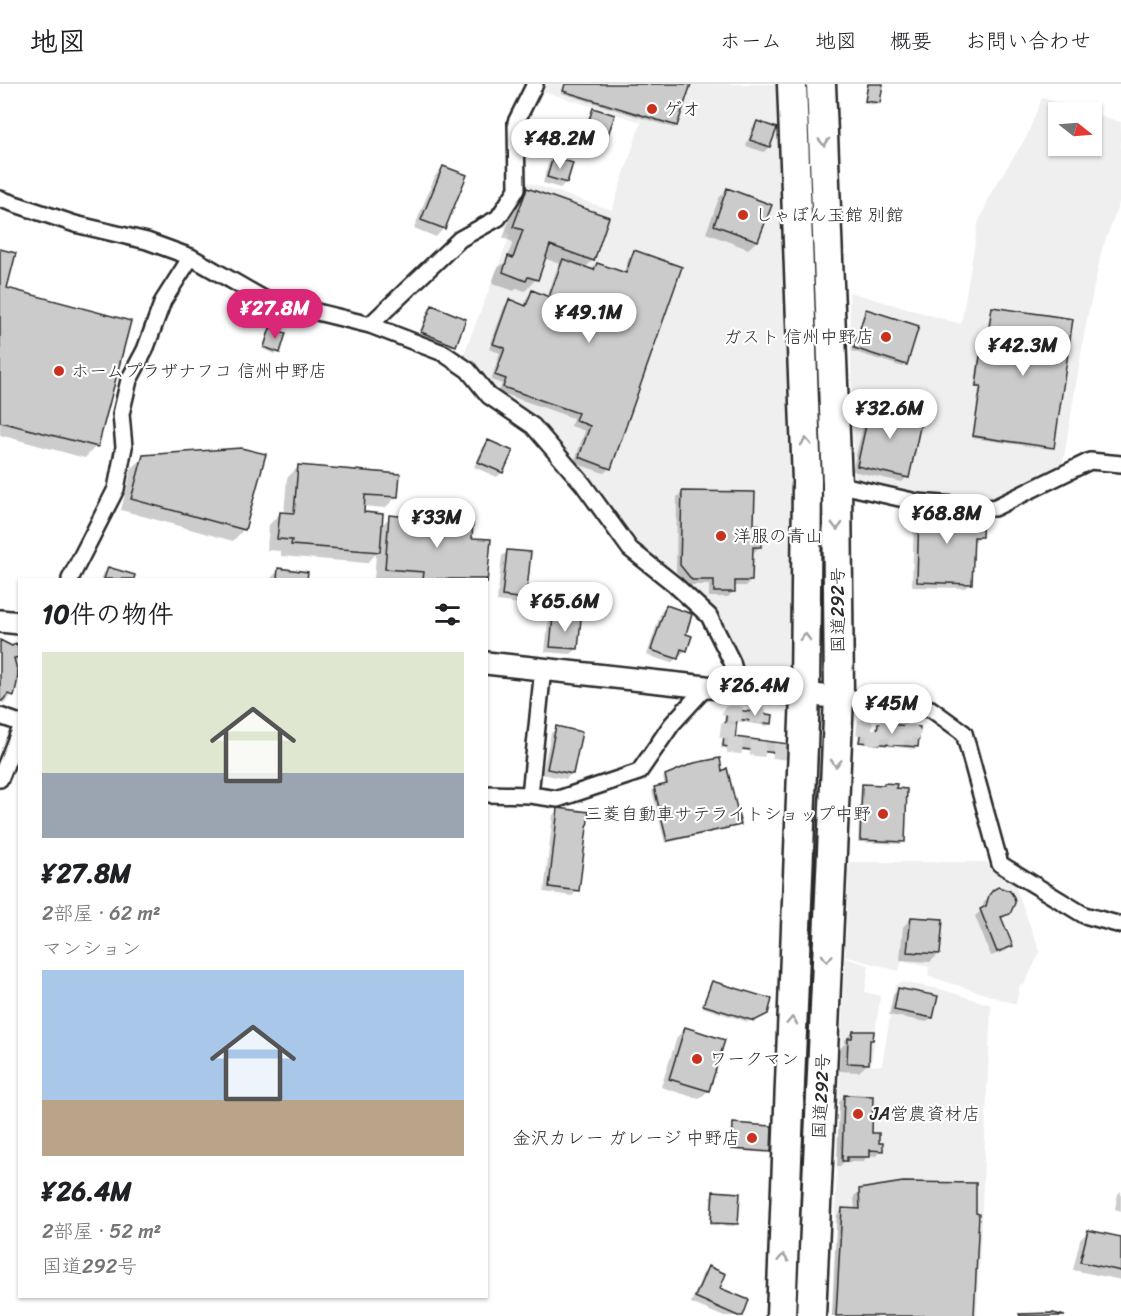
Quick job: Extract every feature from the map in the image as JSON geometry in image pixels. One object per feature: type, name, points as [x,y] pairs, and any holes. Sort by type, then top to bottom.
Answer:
[{"type":"highway","name":"国道292号","points":[[781,1316],[805,694],[807,481],[792,84]]},
{"type":"highway","name":"国道292号","points":[[811,1316],[839,697],[837,484],[822,84]]},
{"type":"street","points":[[370,325],[460,239],[498,218],[517,189],[516,122],[535,84]]},
{"type":"street","points":[[0,199],[75,224],[147,240],[190,257],[264,299],[370,325],[443,353],[468,370],[489,396],[533,426],[583,484],[630,549],[710,616],[732,662],[739,688]]},
{"type":"street","points":[[71,578],[116,489],[124,447],[121,414],[129,380],[145,351],[163,301],[190,257]]},
{"type":"street","points":[[837,484],[917,502],[994,508],[1090,461],[1121,464]]},
{"type":"street","points":[[0,621],[18,623]]},
{"type":"street","points":[[488,663],[705,687],[839,697],[930,709],[964,733],[1000,864],[1084,915],[1121,925]]},
{"type":"street","points":[[530,795],[543,668]]},
{"type":"street","points":[[488,794],[530,795],[558,799],[639,772],[672,724],[705,687]]},
{"type":"street","points":[[0,716],[18,722]]},
{"type":"street","points":[[0,779],[18,735]]},
{"type":"shaded area","points":[[535,84],[777,84],[793,572],[791,694],[739,688],[709,616],[630,549],[583,484],[460,364],[510,236],[498,218],[517,179],[612,210],[641,122],[533,88]]},
{"type":"shaded area","points":[[1042,98],[1056,102],[1048,102],[1048,156],[1102,156],[1102,116],[1121,122],[1121,198],[1102,250],[1086,324],[1061,475],[994,508],[855,488],[849,292],[961,324],[978,224],[993,189],[1026,138]]},
{"type":"shaded area","points":[[849,862],[986,862],[994,870],[1012,877],[1040,952],[1024,985],[1020,984],[1016,1004],[928,976],[929,967],[902,961],[899,971],[845,956]]},
{"type":"shaded area","points":[[845,958],[869,965],[865,992],[880,996],[871,1066],[882,1065],[895,986],[901,982],[940,989],[991,1005],[977,1316],[832,1316]]},
{"type":"building","name":"ゲオ","points":[[565,84],[691,84],[677,126],[563,91]]},
{"type":"building","points":[[868,84],[883,84],[880,103],[865,101]]},
{"type":"building","points":[[593,108],[615,115],[604,146],[583,139]]},
{"type":"building","points":[[757,121],[777,128],[770,147],[750,140]]},
{"type":"building","points":[[553,157],[573,163],[567,183],[547,177]]},
{"type":"building","points":[[443,166],[467,175],[445,229],[421,220]]},
{"type":"building","points":[[527,188],[609,217],[594,261],[550,245],[538,280],[528,277],[526,281],[503,272],[508,256],[513,258],[523,230],[513,227]]},
{"type":"building","name":"しゃぼん玉館 別館","points":[[727,188],[772,205],[758,241],[714,225]]},
{"type":"building","name":"ホームプラザナフコ 信州中野店","points":[[0,249],[16,253],[7,288],[131,321],[98,447],[0,422]]},
{"type":"building","points":[[634,250],[682,267],[611,469],[579,457],[590,426],[575,420],[578,413],[503,387],[506,379],[495,375],[505,348],[493,344],[509,299],[526,306],[532,290],[549,297],[563,259],[594,270],[597,263],[626,273]]},
{"type":"building","points":[[432,305],[466,319],[456,346],[421,332]]},
{"type":"building","points":[[992,307],[1073,319],[1054,448],[973,436],[981,386],[976,386],[980,356],[985,356]]},
{"type":"building","name":"ガスト 信州中野店","points":[[866,309],[919,326],[907,365],[854,348]]},
{"type":"building","points":[[270,328],[286,333],[280,353],[264,347]]},
{"type":"building","points":[[888,400],[904,404],[902,413],[922,418],[909,478],[857,466],[870,407],[886,410]]},
{"type":"building","points":[[488,440],[513,451],[503,473],[478,462]]},
{"type":"building","points":[[241,448],[266,454],[245,530],[131,499],[143,455]]},
{"type":"building","points":[[298,465],[400,474],[398,497],[365,495],[364,512],[383,514],[380,552],[291,545],[292,540],[277,539],[280,512],[294,513]]},
{"type":"building","name":"洋服の青山","points":[[682,491],[755,492],[754,524],[761,525],[761,547],[753,547],[752,581],[735,581],[735,592],[714,592],[714,580],[692,580],[680,565]]},
{"type":"building","points":[[919,509],[983,511],[982,537],[974,537],[972,584],[917,582]]},
{"type":"building","points":[[389,515],[473,523],[472,538],[491,539],[488,578],[423,578],[424,572],[385,569]]},
{"type":"building","points":[[507,550],[531,552],[526,599],[502,596]]},
{"type":"building","points":[[108,567],[135,575],[134,578],[104,578]]},
{"type":"building","points":[[278,568],[308,572],[307,578],[277,578]]},
{"type":"building","points":[[666,605],[692,614],[686,634],[692,636],[687,651],[681,649],[678,659],[651,650]]},
{"type":"building","points":[[553,616],[581,619],[578,649],[550,647]]},
{"type":"building","points":[[0,640],[12,646],[16,643],[18,646],[18,657],[14,658],[18,673],[14,696],[8,694],[0,701]]},
{"type":"building","points":[[727,708],[738,710],[734,748],[723,746]]},
{"type":"building","points":[[738,710],[773,715],[772,724],[737,719]]},
{"type":"building","points":[[878,723],[920,727],[918,747],[859,742],[861,730],[877,732]]},
{"type":"building","points":[[556,726],[582,732],[573,774],[547,769]]},
{"type":"building","points":[[735,737],[788,744],[786,754],[734,748]]},
{"type":"building","points":[[720,758],[722,771],[727,768],[741,825],[667,841],[654,787],[667,784],[665,775],[694,763]]},
{"type":"building","name":"三菱自動車サテライトショップ中野","points":[[884,783],[897,784],[896,788],[907,789],[905,842],[860,840],[862,784],[884,785]]},
{"type":"building","points":[[558,808],[589,812],[579,891],[549,887]]},
{"type":"building","points":[[998,887],[1010,891],[1015,903],[1010,914],[1001,917],[1013,946],[997,952],[980,909],[986,906],[989,895]]},
{"type":"building","points":[[911,917],[943,919],[940,954],[907,952]]},
{"type":"building","points":[[712,981],[772,999],[768,1014],[754,1021],[703,1005]]},
{"type":"building","points":[[898,988],[938,996],[933,1018],[894,1010]]},
{"type":"building","name":"ワークマン","points":[[685,1027],[725,1040],[709,1091],[669,1079]]},
{"type":"building","points":[[853,1031],[874,1031],[873,1040],[870,1040],[869,1064],[847,1063],[848,1038],[852,1038]]},
{"type":"building","name":"JA営農資材店","points":[[844,1095],[873,1096],[872,1133],[879,1133],[879,1143],[883,1143],[883,1151],[870,1150],[870,1157],[847,1157],[847,1161],[842,1161]]},
{"type":"building","name":"金沢カレー ガレージ 中野店","points":[[733,1123],[772,1126],[771,1152],[732,1149]]},
{"type":"building","points":[[903,1182],[976,1183],[976,1213],[979,1214],[974,1316],[836,1316],[842,1208],[860,1209],[859,1189]]},
{"type":"building","points":[[713,1191],[740,1193],[738,1224],[711,1223]]},
{"type":"building","points":[[1088,1230],[1121,1237],[1121,1271],[1080,1262]]},
{"type":"building","points":[[708,1266],[726,1274],[720,1288],[749,1300],[743,1316],[738,1316],[695,1297]]},
{"type":"building","points":[[1053,1313],[1065,1316],[1020,1316],[1019,1314]]},
{"type":"tunnel","points":[[765,716],[730,713],[726,745],[795,753]]},
{"type":"tunnel","points":[[857,727],[913,733],[912,738],[859,736]]},
{"type":"place","name":"ゲオ","points":[[652,109]]},
{"type":"place","name":"しゃぼん玉館 別館","points":[[743,215]]},
{"type":"place","name":"ガスト 信州中野店","points":[[886,337]]},
{"type":"place","name":"ホームプラザナフコ 信州中野店","points":[[59,371]]},
{"type":"place","name":"洋服の青山","points":[[721,536]]},
{"type":"place","name":"三菱自動車サテライトショップ中野","points":[[883,814]]},
{"type":"place","name":"ワークマン","points":[[697,1059]]},
{"type":"place","name":"JA営農資材店","points":[[858,1114]]},
{"type":"place","name":"金沢カレー ガレージ 中野店","points":[[752,1138]]}]
